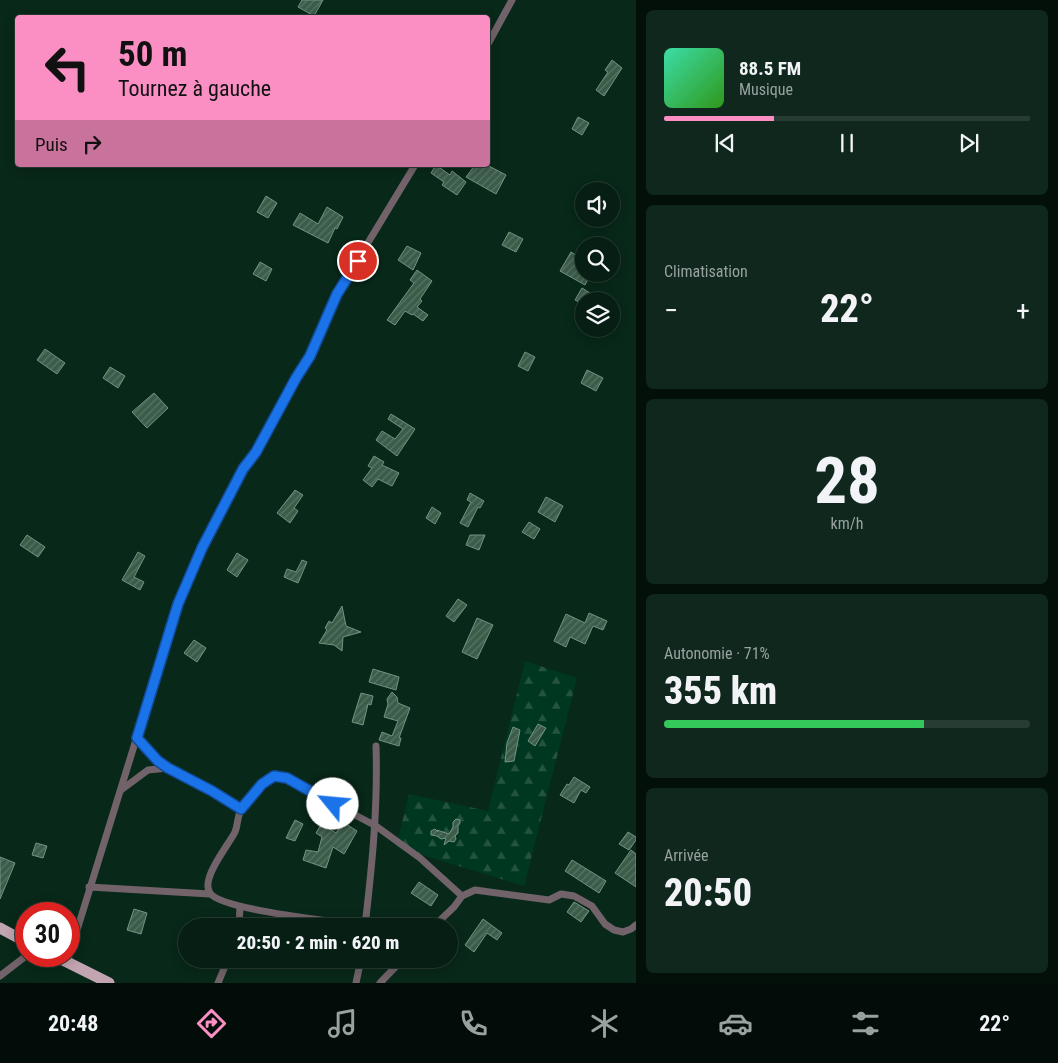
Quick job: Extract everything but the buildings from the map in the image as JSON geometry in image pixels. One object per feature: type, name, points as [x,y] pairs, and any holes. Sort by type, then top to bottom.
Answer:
[{"type":"main road","points":[[0,928],[15,936]]},
{"type":"main road","points":[[80,965],[109,983]]},
{"type":"street","points":[[490,40],[512,0]]},
{"type":"street","points":[[80,917],[178,604],[202,548],[243,469],[256,452],[310,356],[337,294],[415,167]]},
{"type":"street","points":[[137,738],[158,761],[168,768],[241,809]]},
{"type":"street","points":[[366,918],[376,826],[378,783],[376,746]]},
{"type":"street","points":[[121,790],[148,770],[168,768]]},
{"type":"street","points":[[210,894],[208,887],[209,877],[235,832],[241,809],[262,784],[274,776],[281,777],[376,826],[420,858],[462,896]]},
{"type":"street","points":[[89,887],[210,894],[218,900],[240,907],[312,918]]},
{"type":"street","points":[[442,918],[462,896],[475,890],[550,900],[561,894],[574,896],[592,906],[605,924],[614,930],[623,932],[636,926]]},
{"type":"street","points":[[239,918],[240,907]]},
{"type":"street","points":[[0,976],[15,964]]},
{"type":"street","points":[[218,983],[224,968]]},
{"type":"street","points":[[356,983],[359,968]]},
{"type":"street","points":[[380,983],[394,968]]},
{"type":"green space","points":[[525,661],[577,678],[524,886],[396,847],[409,794],[488,811]]},
{"type":"route","points":[[333,804],[287,778],[274,776],[255,790],[241,809],[168,768],[158,761],[137,738],[178,604],[202,548],[243,469],[256,452],[264,434],[310,356],[337,294],[358,261]]}]
